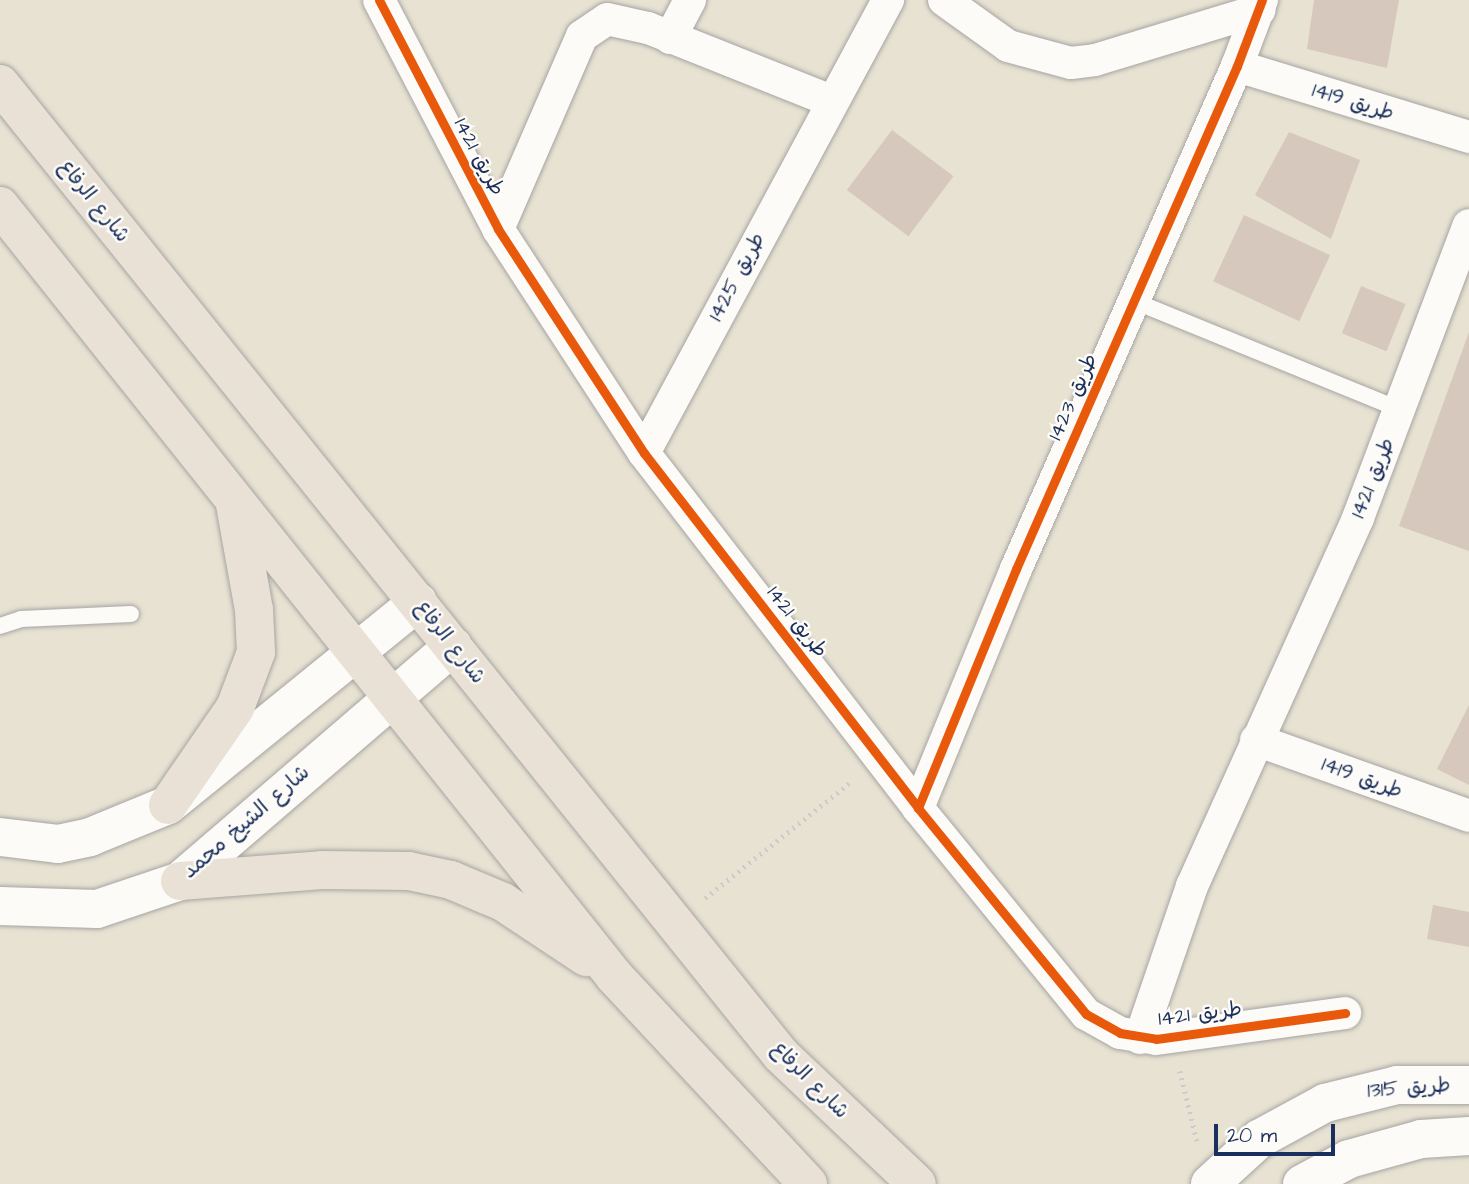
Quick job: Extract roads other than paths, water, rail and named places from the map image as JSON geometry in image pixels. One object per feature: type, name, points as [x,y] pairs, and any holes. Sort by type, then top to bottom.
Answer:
[{"type":"main road","name":"شارع الرفاع","points":[[0,84],[780,1055],[917,1184]]},
{"type":"main road","points":[[0,206],[233,496],[355,655],[615,977],[808,1184]]},
{"type":"main road","points":[[169,805],[235,708],[256,652],[252,597],[233,496]]},
{"type":"main road","points":[[180,881],[322,870],[409,871],[451,880],[503,902],[615,977]]},
{"type":"street","name":"طريق 1421","points":[[379,0],[498,229],[644,453],[918,808],[1086,1014],[1111,1029],[1140,1038],[1172,1037],[1345,1013]]},
{"type":"street","points":[[670,38],[690,0]]},
{"type":"street","name":"طريق 1425","points":[[644,453],[831,100],[888,0]]},
{"type":"street","points":[[944,0],[1008,46],[1071,62],[1095,60],[1261,5]]},
{"type":"street","name":"طريق 1423","points":[[918,808],[1261,5]]},
{"type":"street","points":[[498,229],[583,36],[607,19],[670,38],[831,100]]},
{"type":"street","name":"طريق 1419","points":[[1237,66],[1469,137]]},
{"type":"street","name":"طريق 1421","points":[[1140,1038],[1192,886],[1358,519],[1469,225]]},
{"type":"street","points":[[0,837],[58,844],[90,837],[169,805],[418,602]]},
{"type":"street","name":"شارع الشيخ محمد","points":[[0,906],[97,908],[180,881],[453,646]]},
{"type":"street","name":"طريق 1419","points":[[1256,740],[1469,816]]},
{"type":"street","name":"طريق 1315","points":[[1210,1184],[1259,1139],[1325,1103],[1397,1085],[1469,1085]]},
{"type":"street","points":[[1302,1184],[1349,1159],[1421,1139],[1469,1136]]},
{"type":"lane","points":[[1134,301],[1401,410]]},
{"type":"lane","points":[[0,626],[21,618],[131,614]]}]
